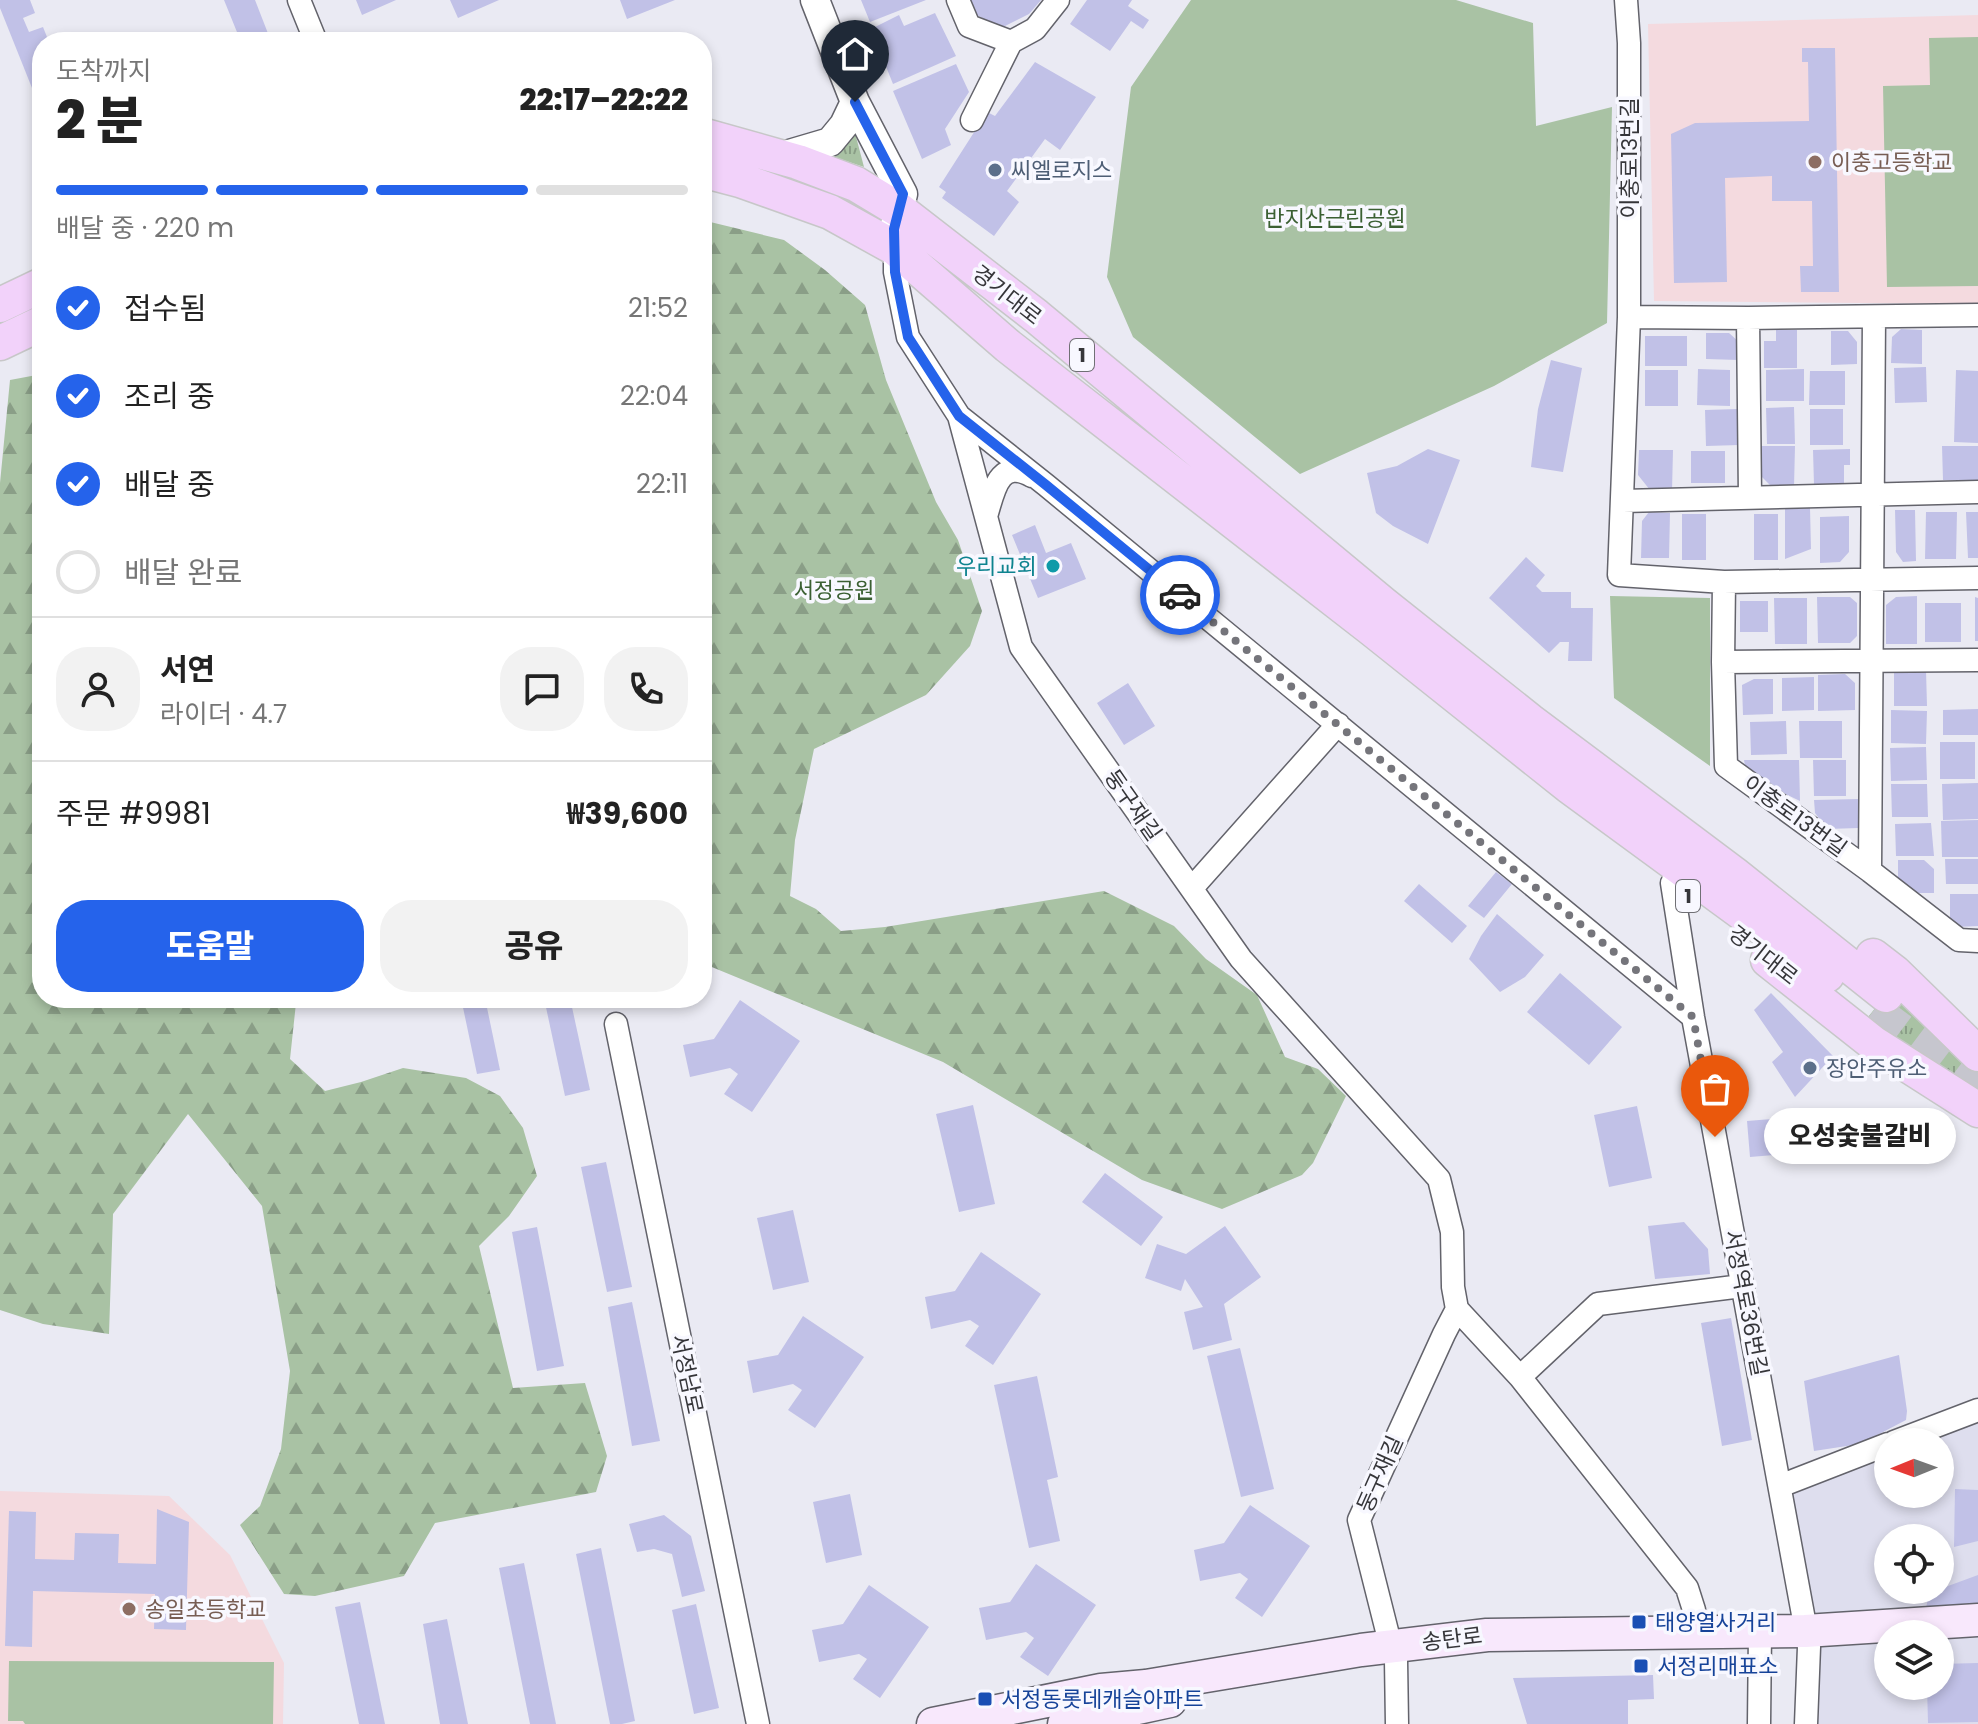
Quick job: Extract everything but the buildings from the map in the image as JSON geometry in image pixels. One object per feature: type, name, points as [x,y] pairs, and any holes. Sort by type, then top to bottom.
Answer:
[{"type":"main road","name":"경기대로","points":[[712,138],[856,184],[899,210],[1036,316],[1420,650],[1445,702],[1519,772],[1672,883],[1873,1043],[1978,1110]]},
{"type":"main road","name":"경기대로","points":[[712,173],[830,212],[895,248],[1008,346],[1420,650],[1483,663],[1885,993],[1978,1054]]},
{"type":"main road","points":[[0,305],[32,290]]},
{"type":"main road","points":[[0,343],[32,328]]},
{"type":"main road","points":[[1885,993],[1978,1033]]},
{"type":"main road","name":"송탄로","points":[[1807,1639],[1978,1620]]},
{"type":"main road","name":"송탄로","points":[[1064,1724],[1487,1635],[1692,1632],[1759,1640]]},
{"type":"main road","points":[[1954,1637],[1978,1636]]},
{"type":"main road","name":"송탄로","points":[[1394,1653],[1759,1640],[1874,1641]]},
{"type":"main road","name":"송탄로","points":[[933,1724],[1101,1690],[1150,1705]]},
{"type":"street","points":[[299,0],[312,32]]},
{"type":"street","points":[[815,0],[855,102],[903,194],[894,229],[895,248]]},
{"type":"street","points":[[958,0],[969,26],[1011,42]]},
{"type":"street","points":[[972,120],[1011,42],[1035,29],[1058,0]]},
{"type":"street","name":"이충로13번길","points":[[1626,0],[1629,43],[1629,317],[1619,575],[1724,582],[1978,578]]},
{"type":"street","points":[[779,157],[830,142],[844,125],[855,102]]},
{"type":"street","name":"둥구재길","points":[[895,248],[895,272],[908,337],[959,416],[1021,647],[1241,959],[1439,1179],[1452,1232],[1453,1287],[1457,1309],[1359,1520],[1394,1653],[1397,1724]]},
{"type":"street","points":[[1629,317],[1978,315]]},
{"type":"street","name":"이충로13번길","points":[[1870,871],[1874,317]]},
{"type":"street","points":[[1748,318],[1750,497]]},
{"type":"street","points":[[959,416],[1693,1017]]},
{"type":"street","points":[[986,517],[995,482],[1007,472],[1022,471],[1046,485]]},
{"type":"street","points":[[1623,501],[1978,492]]},
{"type":"street","name":"이충로13번길","points":[[1724,582],[1726,766],[1959,940],[1978,941]]},
{"type":"street","points":[[1723,662],[1978,660]]},
{"type":"street","points":[[1192,888],[1338,724]]},
{"type":"street","name":"서정역로36번길","points":[[1672,883],[1693,1017],[1807,1639],[1806,1724]]},
{"type":"street","name":"서정남로","points":[[616,1024],[758,1724]]},
{"type":"street","points":[[1520,1377],[1598,1304],[1742,1286]]},
{"type":"street","points":[[1457,1309],[1520,1377],[1687,1588],[1694,1610],[1692,1632]]},
{"type":"street","points":[[1931,1428],[1978,1410]]},
{"type":"street","points":[[1780,1486],[1874,1449]]},
{"type":"street","points":[[1759,1640],[1759,1724]]},
{"type":"shaded area","name":"이충고등학교","points":[[1978,15],[1978,304],[1654,301],[1648,24]]},
{"type":"shaded area","points":[[1978,1410],[1978,1724],[1806,1724],[1809,1647],[1780,1486],[1874,1449],[1874,1508],[1954,1508],[1954,1428],[1931,1428]]},
{"type":"shaded area","name":"송일초등학교","points":[[0,1491],[169,1496],[230,1555],[284,1663],[283,1724],[0,1724]]},
{"type":"green space","name":"반지산근린공원","points":[[1191,0],[1456,0],[1533,23],[1536,126],[1612,107],[1607,323],[1494,386],[1300,474],[1133,337],[1107,277],[1131,87]]},
{"type":"green space","points":[[1978,37],[1978,286],[1887,287],[1883,86],[1930,85],[1929,38]]},
{"type":"green space","points":[[854,129],[864,167],[825,154]]},
{"type":"green space","name":"서정공원","points":[[712,222],[784,240],[865,305],[886,380],[936,502],[958,540],[982,611],[970,646],[926,695],[814,749],[795,840],[790,896],[816,909],[841,931],[885,927],[1104,891],[1174,926],[1206,959],[1257,995],[1285,1057],[1318,1069],[1346,1096],[1313,1163],[1302,1175],[1222,1209],[1142,1180],[943,1062],[712,967]]},
{"type":"green space","points":[[32,376],[32,1008],[295,1008],[290,1059],[325,1091],[403,1068],[466,1078],[500,1096],[523,1128],[537,1176],[509,1216],[479,1246],[513,1388],[585,1383],[607,1456],[596,1492],[435,1523],[404,1576],[315,1596],[284,1594],[240,1525],[260,1506],[281,1449],[290,1371],[262,1206],[188,1114],[113,1214],[109,1334],[43,1324],[0,1310],[0,483],[10,380]]},
{"type":"green space","points":[[1610,596],[1710,598],[1710,766],[1614,698]]},
{"type":"green space","points":[[1893,986],[1965,1056],[1965,1067],[1957,1074],[1949,1074],[1860,1027]]},
{"type":"green space","points":[[9,1661],[274,1662],[273,1724],[25,1724],[23,1721],[8,1721]]},
{"type":"tunnel","points":[[1874,1010],[1978,1088]]},
{"type":"way so far","points":[[1180,595],[1693,1017],[1715,1137]]},
{"type":"place","name":"이충고등학교","points":[[1815,162]]},
{"type":"place","name":"씨엘로지스","points":[[995,170]]},
{"type":"place","name":"우리교회","points":[[1053,566]]},
{"type":"place","name":"장안주유소","points":[[1810,1068]]},
{"type":"place","name":"오성숯불갈비","points":[[1715,1137]]},
{"type":"place","name":"송일초등학교","points":[[129,1609]]},
{"type":"place","name":"태양열사거리","points":[[1639,1622]]},
{"type":"place","name":"서정리매표소","points":[[1641,1666]]},
{"type":"place","name":"서정동롯데캐슬아파트","points":[[985,1699]]},
{"type":"route","points":[[855,102],[903,194],[894,229],[895,272],[908,337],[959,416],[1180,595]]}]
